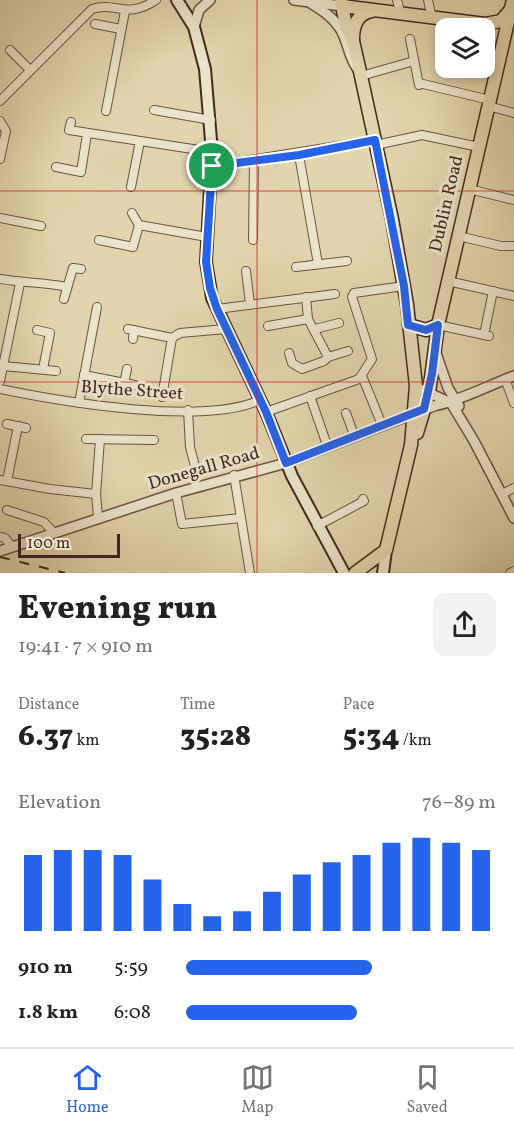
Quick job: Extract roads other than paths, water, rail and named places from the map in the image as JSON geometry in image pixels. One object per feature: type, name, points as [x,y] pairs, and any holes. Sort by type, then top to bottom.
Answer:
[{"type":"main road","points":[[177,0],[194,27],[205,69],[212,152],[207,277],[217,309],[261,400],[286,463],[317,526],[346,572],[386,552]]},
{"type":"main road","points":[[383,573],[423,390],[408,325],[404,286],[376,143],[353,40],[346,26],[342,3],[372,11],[435,19]]},
{"type":"main road","points":[[495,22],[501,21],[513,5]]},
{"type":"main road","name":"Dublin Road","points":[[423,390],[435,349],[438,325],[458,236],[513,5]]},
{"type":"main road","points":[[353,40],[357,20],[362,14],[372,11]]},
{"type":"main road","points":[[495,29],[498,30],[503,42]]},
{"type":"main road","points":[[408,325],[426,330],[438,325]]},
{"type":"main road","points":[[378,573],[386,552]]},
{"type":"street","points":[[0,101],[92,9],[100,7],[125,11],[138,10],[156,0]]},
{"type":"street","points":[[194,27],[199,10],[210,0]]},
{"type":"street","points":[[294,0],[342,3]]},
{"type":"street","points":[[397,0],[401,15]]},
{"type":"street","points":[[428,0],[432,19]]},
{"type":"street","points":[[309,2],[325,12],[341,29],[350,60],[361,74],[414,61]]},
{"type":"street","points":[[106,111],[125,11]]},
{"type":"street","points":[[95,24],[121,30]]},
{"type":"street","points":[[410,39],[419,85],[489,103],[514,113]]},
{"type":"street","points":[[10,50],[30,70]]},
{"type":"street","points":[[154,110],[211,120]]},
{"type":"street","points":[[0,121],[6,127],[0,159]]},
{"type":"street","points":[[71,122],[69,130],[87,134],[212,152]]},
{"type":"street","points":[[56,168],[81,172],[87,134]]},
{"type":"street","points":[[212,166],[299,155],[422,135],[479,147]]},
{"type":"street","points":[[131,188],[140,141]]},
{"type":"street","points":[[299,155],[318,264]]},
{"type":"street","points":[[253,240],[254,161]]},
{"type":"street","points":[[469,189],[514,200]]},
{"type":"street","points":[[99,240],[133,247],[139,225],[132,213]]},
{"type":"street","points":[[0,218],[12,224],[41,226]]},
{"type":"street","points":[[139,225],[207,237]]},
{"type":"street","points":[[458,236],[507,246]]},
{"type":"street","points":[[296,267],[347,261]]},
{"type":"street","points":[[64,299],[73,268],[81,269]]},
{"type":"street","points":[[246,271],[250,304]]},
{"type":"street","points":[[0,276],[20,283],[42,281],[67,287]]},
{"type":"street","points":[[448,281],[514,296]]},
{"type":"street","points":[[0,381],[20,283]]},
{"type":"street","points":[[266,412],[362,376],[372,359],[352,297],[354,293],[404,286]]},
{"type":"street","points":[[438,325],[487,335],[493,291]]},
{"type":"street","points":[[217,309],[335,294]]},
{"type":"street","points":[[306,297],[308,319],[328,357]]},
{"type":"street","points":[[79,404],[84,375],[99,321],[97,307]]},
{"type":"street","points":[[268,326],[280,329],[308,319]]},
{"type":"street","points":[[315,329],[339,323]]},
{"type":"street","points":[[133,339],[131,329],[172,338],[180,333],[226,328]]},
{"type":"street","points":[[37,330],[50,333],[43,369]]},
{"type":"street","points":[[0,332],[9,334]]},
{"type":"street","points":[[162,397],[172,338]]},
{"type":"street","points":[[435,349],[453,402]]},
{"type":"street","points":[[289,353],[292,363],[302,369],[348,351]]},
{"type":"street","points":[[3,366],[56,371]]},
{"type":"street","points":[[124,383],[127,369]]},
{"type":"street","points":[[84,375],[135,385]]},
{"type":"street","points":[[362,376],[382,424]]},
{"type":"street","points":[[509,377],[514,403]]},
{"type":"street","name":"Donegall Road","points":[[7,549],[98,517],[234,475],[286,463],[382,424],[453,402],[509,377]]},
{"type":"street","points":[[448,388],[469,393]]},
{"type":"street","name":"Blythe Street","points":[[0,389],[79,404],[188,410],[238,409],[261,400]]},
{"type":"street","points":[[423,390],[453,402],[464,413],[474,441],[514,518]]},
{"type":"street","points":[[310,396],[327,445]]},
{"type":"street","points":[[188,410],[189,447],[196,470]]},
{"type":"street","points":[[346,413],[354,435]]},
{"type":"street","points":[[7,424],[22,427],[4,480],[96,494]]},
{"type":"street","points":[[86,439],[154,440]]},
{"type":"street","points":[[98,517],[96,494],[100,440]]},
{"type":"street","points":[[234,475],[250,573]]},
{"type":"street","points":[[501,494],[514,488]]},
{"type":"street","points":[[176,493],[182,524],[241,518]]},
{"type":"street","points":[[317,526],[364,501],[363,499]]},
{"type":"street","points":[[7,510],[44,522],[53,532]]},
{"type":"street","points":[[0,537],[5,538],[7,549]]},
{"type":"street","points":[[510,573],[514,571]]},
{"type":"railway","points":[[0,557],[65,573]]}]
